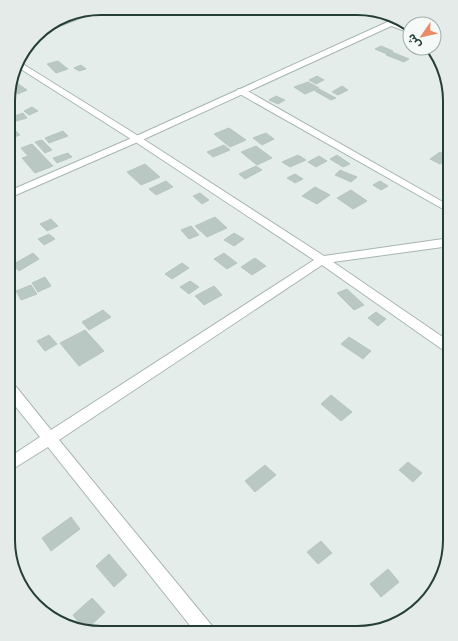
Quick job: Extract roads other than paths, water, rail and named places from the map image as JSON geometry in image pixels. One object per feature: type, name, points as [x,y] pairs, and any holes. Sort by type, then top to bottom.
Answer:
[{"type":"street","points":[[15,192],[137,139],[393,23]]},
{"type":"street","points":[[23,67],[137,139],[322,260],[443,344]]},
{"type":"street","points":[[241,91],[443,206]]},
{"type":"street","points":[[15,461],[322,260],[443,243]]},
{"type":"street","points":[[15,395],[201,626]]}]
